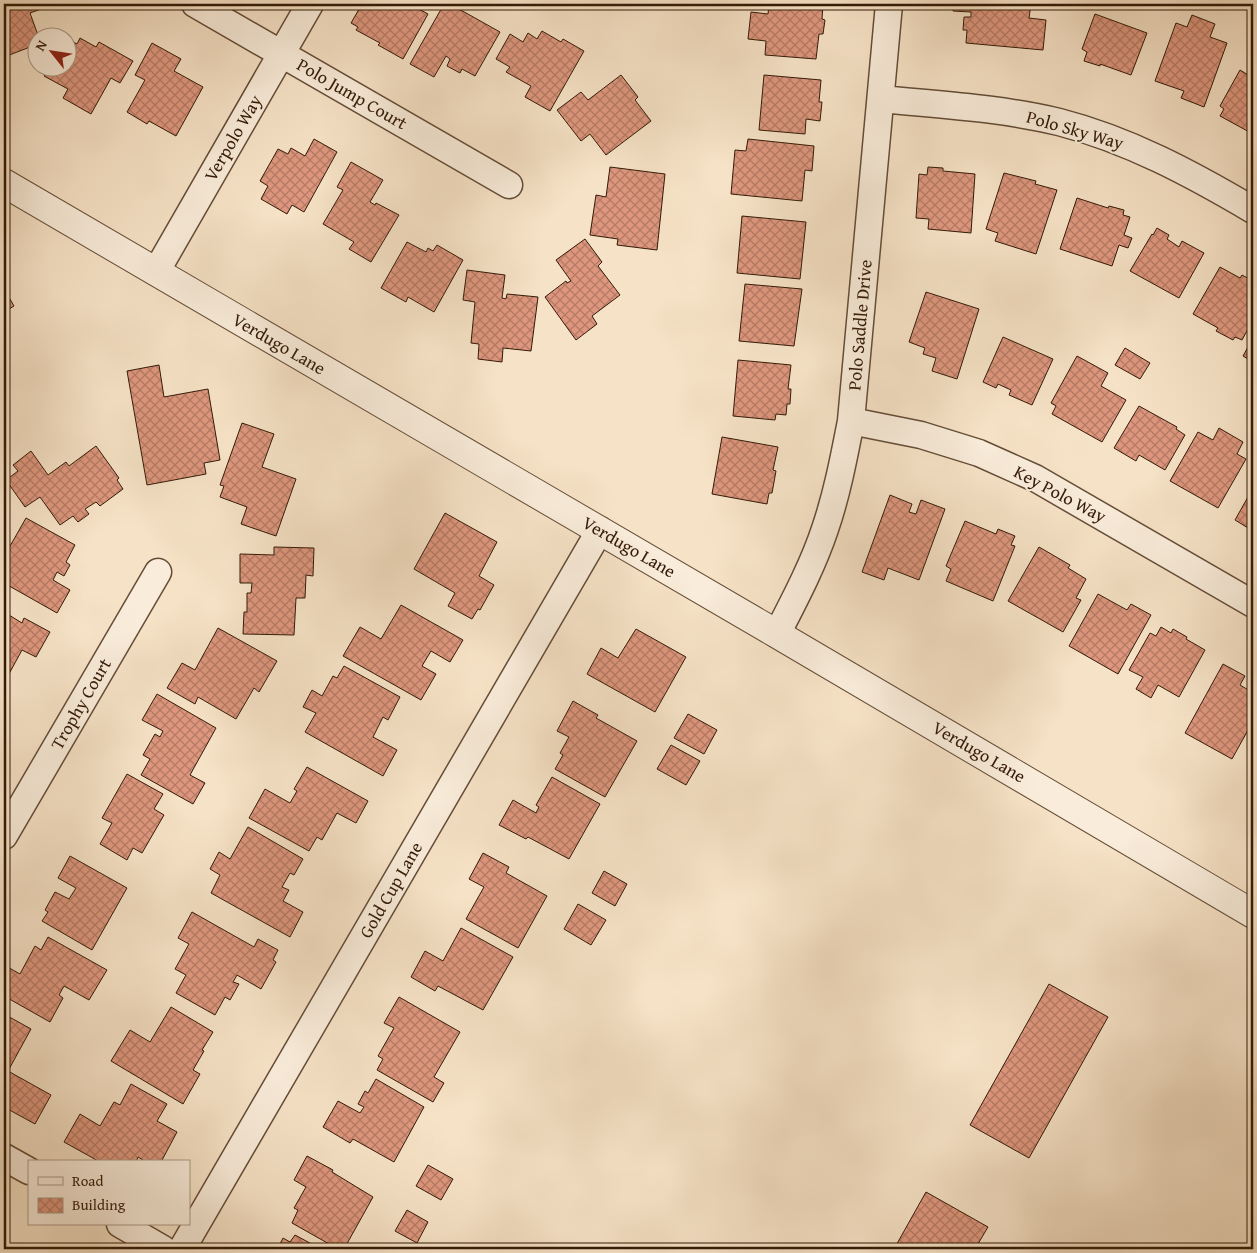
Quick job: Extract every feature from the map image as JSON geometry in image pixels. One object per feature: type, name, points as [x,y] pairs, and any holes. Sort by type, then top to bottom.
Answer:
[{"type":"street","name":"Polo Jump Court","points":[[195,4],[509,185]]},
{"type":"street","name":"Verpolo Way","points":[[156,272],[310,4]]},
{"type":"street","name":"Polo Saddle Drive","points":[[778,634],[804,582],[825,528],[842,472],[851,421],[889,4]]},
{"type":"street","name":"Polo Sky Way","points":[[881,99],[1002,111],[1060,122],[1118,141],[1172,164],[1253,210]]},
{"type":"street","name":"Verdugo Lane","points":[[4,184],[778,634],[1253,914]]},
{"type":"street","name":"Key Polo Way","points":[[851,421],[921,434],[979,453],[1035,478],[1253,604]]},
{"type":"street","name":"Gold Cup Lane","points":[[182,1249],[600,530]]},
{"type":"street","name":"Trophy Court","points":[[4,836],[158,572]]},
{"type":"street","points":[[4,1157],[28,1170]]},
{"type":"street","points":[[123,1226],[163,1249]]},
{"type":"building","points":[[4,4],[42,4],[44,8],[30,13],[35,28],[28,28],[28,48],[4,57]]},
{"type":"building","points":[[362,4],[410,4],[428,14],[403,59],[378,45],[380,43],[356,30],[358,27],[351,23]]},
{"type":"building","points":[[444,4],[450,4],[500,32],[475,76],[462,69],[460,73],[447,66],[450,59],[446,56],[434,77],[410,64]]},
{"type":"building","points":[[769,4],[823,4],[822,19],[825,20],[823,34],[819,34],[816,59],[765,55],[766,41],[748,39],[751,12],[768,14]]},
{"type":"building","points":[[953,4],[1031,4],[1029,18],[1046,20],[1043,50],[966,43],[967,30],[963,30],[964,17],[971,17],[971,12],[953,11]]},
{"type":"building","points":[[1095,14],[1147,33],[1131,75],[1100,64],[1100,66],[1084,61],[1087,52],[1082,49]]},
{"type":"building","points":[[1192,15],[1215,24],[1210,37],[1227,43],[1204,107],[1181,98],[1184,91],[1155,81],[1176,23],[1187,27]]},
{"type":"building","points":[[542,31],[561,42],[563,39],[584,51],[550,111],[525,97],[531,86],[506,72],[510,67],[496,59],[510,34],[523,42],[528,33],[537,39]]},
{"type":"building","points":[[80,38],[96,47],[99,42],[133,61],[120,83],[111,78],[91,114],[63,98],[68,89],[48,78],[78,78],[78,42]]},
{"type":"building","points":[[152,43],[181,59],[174,71],[203,87],[176,136],[149,121],[147,124],[127,112],[145,80],[135,75]]},
{"type":"building","points":[[1240,70],[1253,78],[1253,134],[1220,116],[1224,109],[1220,106]]},
{"type":"building","points":[[621,75],[638,97],[635,100],[651,121],[606,155],[590,134],[581,141],[557,110],[581,92],[588,100]]},
{"type":"building","points":[[764,75],[821,80],[819,102],[822,102],[820,121],[806,119],[805,134],[759,130]]},
{"type":"building","points":[[314,139],[337,152],[304,212],[292,205],[287,214],[261,199],[268,186],[260,181],[278,149],[288,154],[291,148],[305,156]]},
{"type":"building","points":[[748,139],[814,146],[812,171],[805,170],[802,201],[731,194],[735,150],[746,151]]},
{"type":"building","points":[[351,162],[383,180],[370,202],[375,205],[376,203],[399,215],[371,262],[349,249],[354,242],[323,224],[343,190],[337,187]]},
{"type":"building","points":[[610,167],[665,174],[657,250],[617,245],[618,239],[590,235],[596,195],[606,197]]},
{"type":"building","points":[[928,167],[943,168],[943,171],[975,174],[971,233],[928,229],[929,219],[916,218],[919,174],[927,175]]},
{"type":"building","points":[[1004,173],[1036,181],[1035,184],[1057,190],[1036,254],[995,241],[998,233],[986,229]]},
{"type":"building","points":[[1077,198],[1108,208],[1109,206],[1124,210],[1123,215],[1130,217],[1124,235],[1132,238],[1128,248],[1119,245],[1112,266],[1060,249]]},
{"type":"building","points":[[742,216],[806,222],[800,279],[737,273]]},
{"type":"building","points":[[1157,228],[1169,235],[1167,239],[1179,247],[1182,241],[1204,253],[1179,298],[1130,271]]},
{"type":"building","points":[[585,239],[602,262],[598,266],[620,295],[592,316],[597,324],[576,340],[545,297],[566,281],[567,283],[571,281],[556,260]]},
{"type":"building","points":[[407,242],[426,252],[428,248],[433,251],[437,245],[463,260],[434,312],[408,297],[406,302],[381,288]]},
{"type":"building","points":[[1220,267],[1240,278],[1242,275],[1253,281],[1253,320],[1242,340],[1235,337],[1233,340],[1216,331],[1218,328],[1193,314]]},
{"type":"building","points":[[467,270],[505,275],[502,298],[506,299],[507,294],[538,297],[531,351],[503,348],[502,362],[478,359],[479,344],[471,343],[475,302],[463,300]]},
{"type":"building","points":[[745,284],[802,289],[794,346],[739,341]]},
{"type":"building","points":[[4,289],[14,306],[4,312]]},
{"type":"building","points":[[926,292],[979,309],[957,379],[932,371],[936,358],[923,354],[925,348],[909,342]]},
{"type":"building","points":[[1003,337],[1053,359],[1032,405],[1009,395],[1011,390],[998,384],[996,388],[983,382]]},
{"type":"building","points":[[1253,338],[1253,362],[1243,356]]},
{"type":"building","points":[[1125,348],[1150,363],[1140,379],[1115,365]]},
{"type":"building","points":[[1077,356],[1108,373],[1101,386],[1126,400],[1102,442],[1052,414],[1056,406],[1051,403]]},
{"type":"building","points":[[738,360],[791,365],[788,389],[791,389],[790,404],[787,404],[786,415],[776,414],[775,420],[733,416]]},
{"type":"building","points":[[159,365],[164,397],[208,389],[220,460],[204,463],[206,474],[147,485],[127,371]]},
{"type":"building","points":[[1139,406],[1177,427],[1176,429],[1185,435],[1165,470],[1139,455],[1136,461],[1114,448]]},
{"type":"building","points":[[242,423],[274,434],[262,467],[296,479],[276,536],[241,524],[247,507],[220,497],[224,486],[220,485]]},
{"type":"building","points":[[1219,428],[1243,442],[1237,454],[1246,459],[1218,508],[1170,481],[1198,432],[1213,440]]},
{"type":"building","points":[[722,437],[778,447],[773,470],[776,471],[772,493],[769,493],[767,504],[712,494]]},
{"type":"building","points":[[96,446],[119,478],[117,480],[123,489],[100,506],[96,502],[85,509],[89,514],[78,522],[73,516],[60,525],[40,497],[25,507],[6,480],[18,471],[13,465],[31,451],[48,475],[66,462],[69,466]]},
{"type":"building","points":[[1253,488],[1253,531],[1235,520]]},
{"type":"building","points":[[890,495],[912,504],[909,512],[916,514],[921,500],[945,509],[919,580],[888,568],[884,580],[862,572]]},
{"type":"building","points":[[445,513],[497,542],[479,576],[494,585],[480,610],[478,609],[472,619],[448,606],[455,593],[414,569]]},
{"type":"building","points":[[26,518],[75,545],[66,562],[70,565],[64,576],[57,572],[53,580],[70,590],[57,613],[4,583],[4,577],[8,569],[4,566],[8,557],[5,555]]},
{"type":"building","points":[[965,521],[996,534],[998,529],[1015,536],[1011,545],[1015,546],[993,601],[946,581],[951,569],[946,566]]},
{"type":"building","points":[[274,547],[314,548],[313,576],[306,575],[305,598],[296,598],[294,635],[243,634],[244,612],[247,612],[247,593],[251,593],[252,583],[240,583],[240,554],[274,555]]},
{"type":"building","points":[[1039,547],[1070,565],[1068,568],[1086,579],[1076,598],[1081,600],[1063,632],[1008,601]]},
{"type":"building","points":[[1098,594],[1127,610],[1131,604],[1151,615],[1118,674],[1069,646]]},
{"type":"building","points":[[401,605],[463,640],[450,662],[431,651],[422,666],[436,674],[421,700],[343,656],[360,627],[381,639]]},
{"type":"building","points":[[4,612],[22,623],[24,618],[50,632],[36,657],[22,650],[4,683]]},
{"type":"building","points":[[1161,627],[1171,633],[1173,629],[1205,650],[1179,697],[1158,685],[1151,698],[1136,689],[1143,677],[1129,670],[1150,633],[1156,636]]},
{"type":"building","points":[[218,628],[277,661],[259,692],[254,688],[236,719],[198,697],[195,704],[167,688],[182,663],[195,670]]},
{"type":"building","points":[[636,629],[686,657],[655,712],[587,674],[601,648],[618,658]]},
{"type":"building","points":[[1223,664],[1245,676],[1240,685],[1250,691],[1248,696],[1253,699],[1253,721],[1232,759],[1185,733]]},
{"type":"building","points":[[344,666],[400,697],[388,720],[383,717],[373,737],[397,750],[383,776],[305,732],[316,713],[303,707],[312,690],[322,696],[333,676],[337,678]]},
{"type":"building","points":[[157,694],[216,728],[190,775],[205,783],[193,804],[141,775],[150,759],[143,755],[155,734],[160,737],[163,731],[142,720]]},
{"type":"building","points":[[573,701],[598,715],[596,718],[637,741],[605,797],[555,769],[563,755],[560,753],[569,737],[557,731]]},
{"type":"building","points":[[688,714],[717,730],[704,754],[674,738]]},
{"type":"building","points":[[671,745],[700,761],[686,785],[657,769]]},
{"type":"building","points":[[307,767],[368,801],[356,823],[337,813],[322,840],[317,837],[309,851],[249,818],[265,789],[290,803],[297,791],[294,789]]},
{"type":"building","points":[[1253,768],[1253,783],[1250,782]]},
{"type":"building","points":[[127,774],[163,794],[154,809],[164,815],[142,853],[133,848],[127,860],[100,844],[112,823],[102,818]]},
{"type":"building","points":[[552,777],[600,804],[569,859],[528,837],[526,839],[499,825],[513,800],[536,813],[539,807],[536,805]]},
{"type":"building","points":[[248,827],[303,859],[294,875],[290,873],[282,887],[289,890],[283,901],[303,912],[290,937],[211,893],[220,875],[210,869],[219,852],[230,859]]},
{"type":"building","points":[[483,853],[509,867],[506,873],[547,896],[518,948],[466,919],[484,887],[469,879]]},
{"type":"building","points":[[70,856],[127,888],[92,950],[42,921],[48,912],[45,910],[55,892],[69,899],[76,888],[58,878]]},
{"type":"building","points":[[604,871],[627,884],[615,906],[592,893]]},
{"type":"building","points":[[578,904],[606,920],[591,945],[564,929]]},
{"type":"building","points":[[192,912],[254,947],[258,939],[278,950],[273,960],[276,962],[261,989],[237,975],[233,982],[239,984],[230,1000],[225,997],[215,1015],[176,993],[186,975],[175,969],[189,944],[178,938]]},
{"type":"building","points":[[461,928],[513,957],[483,1010],[438,986],[435,991],[411,977],[425,951],[443,961]]},
{"type":"building","points":[[48,937],[107,970],[89,1000],[64,986],[59,995],[63,998],[50,1022],[4,996],[4,965],[20,974],[35,946],[41,950]]},
{"type":"building","points":[[1049,984],[1108,1017],[1029,1158],[970,1125]]},
{"type":"building","points":[[399,997],[460,1032],[434,1077],[444,1083],[433,1102],[377,1070],[383,1059],[378,1056],[394,1028],[384,1023]]},
{"type":"building","points":[[171,1007],[213,1032],[193,1070],[200,1074],[183,1104],[111,1061],[130,1030],[150,1042]]},
{"type":"building","points":[[4,1014],[31,1029],[8,1071],[51,1095],[35,1124],[4,1107]]},
{"type":"building","points":[[376,1079],[424,1107],[394,1162],[353,1139],[350,1143],[323,1127],[338,1101],[360,1113],[364,1107],[358,1104],[365,1091],[368,1093]]},
{"type":"building","points":[[131,1084],[167,1104],[157,1121],[177,1132],[162,1160],[143,1160],[138,1157],[137,1160],[96,1160],[64,1142],[80,1114],[100,1126],[114,1102],[120,1105]]},
{"type":"building","points":[[307,1156],[333,1170],[332,1172],[373,1197],[344,1249],[338,1249],[292,1223],[298,1210],[294,1208],[306,1187],[294,1180]]},
{"type":"building","points":[[428,1165],[453,1179],[441,1200],[416,1186]]},
{"type":"building","points":[[926,1192],[988,1227],[975,1249],[894,1249]]},
{"type":"building","points":[[407,1210],[428,1222],[417,1243],[395,1231]]},
{"type":"building","points":[[295,1235],[321,1249],[279,1249],[283,1238],[290,1242]]}]
